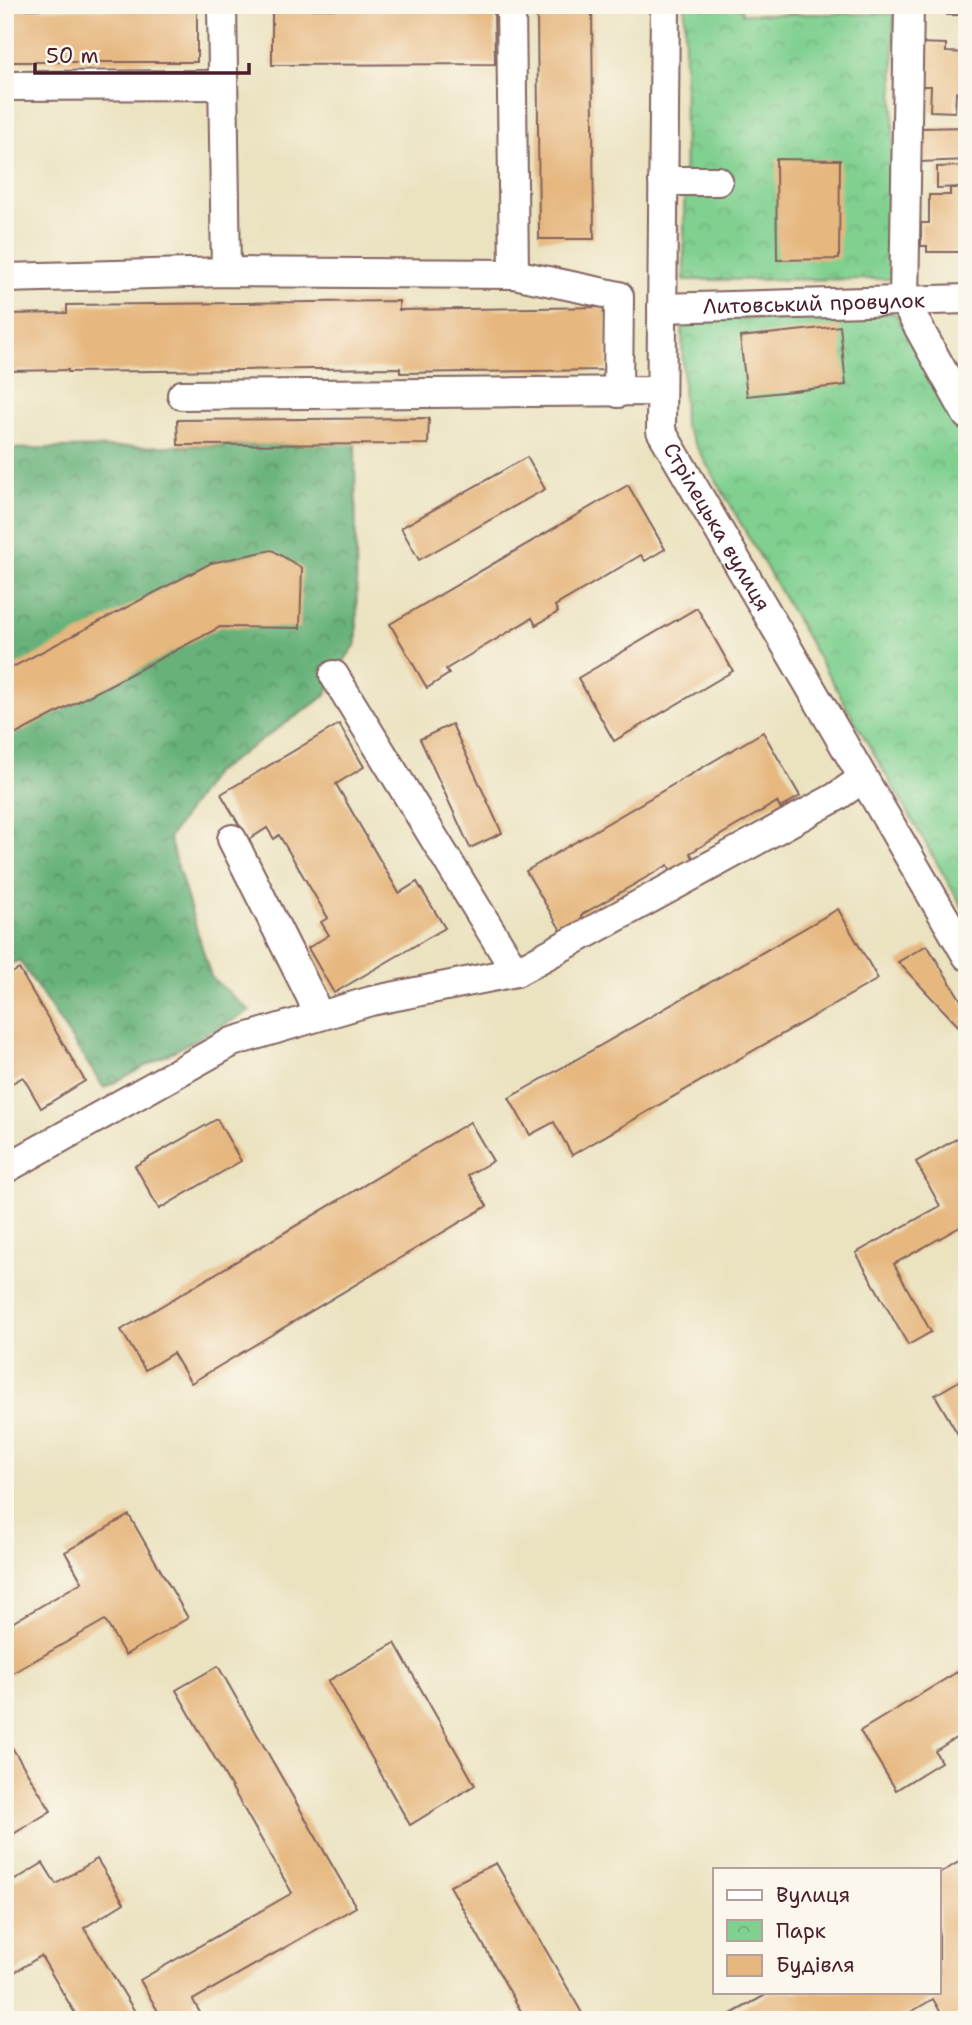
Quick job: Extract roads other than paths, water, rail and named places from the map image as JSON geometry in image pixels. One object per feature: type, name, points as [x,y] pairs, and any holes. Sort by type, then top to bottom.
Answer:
[{"type":"street","points":[[222,5],[226,272]]},
{"type":"street","points":[[511,5],[514,274]]},
{"type":"street","name":"Стрілецька вулиця","points":[[665,5],[661,431],[967,956]]},
{"type":"street","points":[[909,5],[896,255],[904,301],[967,415]]},
{"type":"street","points":[[5,86],[223,85]]},
{"type":"street","points":[[663,181],[718,181]]},
{"type":"street","points":[[5,278],[226,272],[514,274],[619,296],[618,393]]},
{"type":"street","name":"Литовський провулок","points":[[662,309],[967,299]]},
{"type":"street","points":[[182,395],[661,391]]},
{"type":"street","points":[[334,675],[516,972]]},
{"type":"street","points":[[5,1169],[232,1042],[371,1001],[516,972],[836,797],[862,779]]},
{"type":"street","points":[[232,839],[318,1016]]}]
